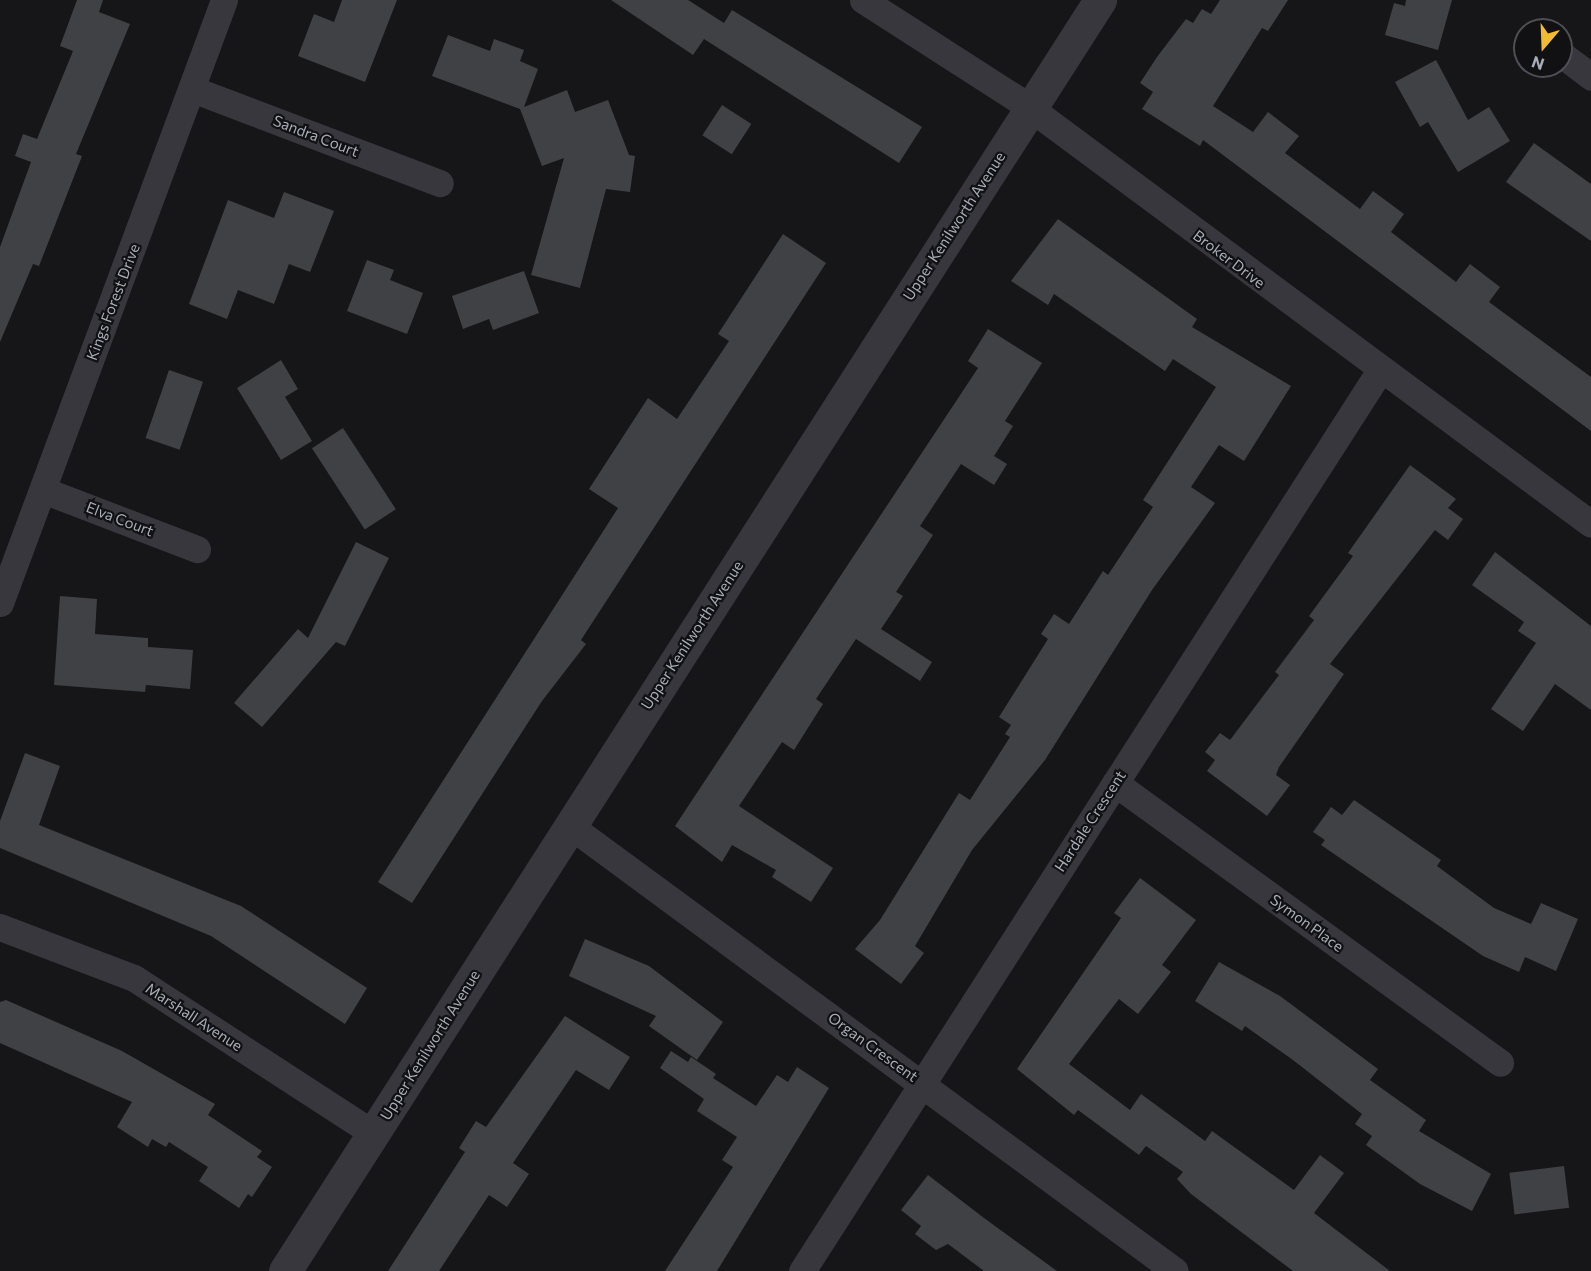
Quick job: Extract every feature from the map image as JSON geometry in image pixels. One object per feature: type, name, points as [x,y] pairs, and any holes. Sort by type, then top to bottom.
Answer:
[{"type":"street","name":"Kings Forest Drive","points":[[0,603],[224,0]]},
{"type":"street","name":"Broker Drive","points":[[863,0],[1029,109],[1379,372],[1591,524]]},
{"type":"street","name":"Upper Kenilworth Avenue","points":[[285,1271],[1100,0]]},
{"type":"street","points":[[1573,63],[1591,77]]},
{"type":"street","name":"Sandra Court","points":[[192,89],[440,183]]},
{"type":"street","name":"Hardale Crescent","points":[[802,1271],[1379,372]]},
{"type":"street","name":"Elva Court","points":[[43,490],[197,549]]},
{"type":"street","name":"Symon Place","points":[[1114,783],[1500,1063]]},
{"type":"street","name":"Organ Crescent","points":[[569,825],[1175,1271]]},
{"type":"street","name":"Marshall Avenue","points":[[0,927],[134,978],[374,1134]]},
{"type":"building","points":[[77,0],[103,0],[99,12],[130,24],[76,154],[82,156],[39,266],[33,264],[0,342],[0,247],[31,162],[15,156],[23,134],[37,139],[73,51],[60,46]]},
{"type":"building","points":[[342,0],[397,0],[365,82],[298,56],[314,14],[334,22]]},
{"type":"building","points":[[611,0],[688,0],[724,23],[732,10],[922,127],[899,163],[704,39],[693,55]]},
{"type":"building","points":[[1220,0],[1288,0],[1268,31],[1262,28],[1213,106],[1253,132],[1268,112],[1299,136],[1285,153],[1360,209],[1373,191],[1404,214],[1391,232],[1456,282],[1470,264],[1500,287],[1489,302],[1591,377],[1591,431],[1203,140],[1200,146],[1142,109],[1153,92],[1140,83],[1157,57],[1186,19],[1193,23],[1202,9],[1211,14]]},
{"type":"building","points":[[1406,0],[1452,0],[1438,50],[1385,35],[1394,3],[1405,6]]},
{"type":"building","points":[[448,35],[490,51],[494,39],[524,50],[520,61],[538,69],[524,107],[567,90],[575,112],[608,100],[629,155],[635,156],[630,192],[606,189],[580,288],[531,275],[564,158],[542,166],[520,109],[432,76]]},
{"type":"building","points":[[1436,60],[1468,120],[1489,107],[1510,141],[1458,172],[1428,122],[1420,127],[1395,82]]},
{"type":"building","points":[[722,105],[751,124],[732,154],[702,135]]},
{"type":"building","points":[[1534,143],[1591,184],[1591,241],[1506,182]]},
{"type":"building","points":[[284,192],[334,211],[310,272],[289,264],[274,304],[238,290],[227,319],[189,304],[228,200],[274,218]]},
{"type":"building","points":[[1058,219],[1197,319],[1192,327],[1291,386],[1244,461],[1219,445],[1191,487],[1215,503],[1152,590],[1045,760],[972,850],[915,946],[924,953],[901,984],[855,949],[880,920],[959,793],[970,800],[1010,737],[1005,734],[1011,725],[999,717],[1048,639],[1041,634],[1054,614],[1069,624],[1103,571],[1108,575],[1153,507],[1143,500],[1216,387],[1173,359],[1165,371],[1054,294],[1048,305],[1011,281]]},
{"type":"building","points":[[783,234],[826,263],[581,640],[586,644],[542,701],[412,903],[378,882],[618,508],[589,489],[648,398],[677,419],[729,341],[718,334]]},
{"type":"building","points":[[367,260],[394,270],[390,280],[423,293],[407,334],[347,311]]},
{"type":"building","points":[[524,271],[539,313],[493,330],[489,319],[463,329],[452,296]]},
{"type":"building","points":[[988,329],[1042,363],[1005,421],[1013,426],[994,456],[1007,464],[994,485],[961,464],[920,526],[933,535],[896,592],[903,596],[881,629],[932,662],[920,681],[856,639],[816,699],[823,704],[794,750],[782,742],[739,806],[833,868],[811,902],[772,877],[776,870],[732,845],[722,862],[675,826],[978,368],[968,361]]},
{"type":"building","points":[[281,360],[298,389],[285,397],[312,441],[281,460],[237,388]]},
{"type":"building","points":[[169,370],[203,382],[180,450],[146,438]]},
{"type":"building","points":[[343,428],[396,509],[365,530],[312,448]]},
{"type":"building","points":[[1410,465],[1456,499],[1448,508],[1463,519],[1448,540],[1435,530],[1330,664],[1344,674],[1279,767],[1276,775],[1290,785],[1267,816],[1207,771],[1215,760],[1205,752],[1220,733],[1230,740],[1279,675],[1275,672],[1314,620],[1309,616],[1353,556],[1348,553]]},
{"type":"building","points":[[356,542],[389,558],[345,646],[336,642],[262,727],[234,703],[298,629],[308,638]]},
{"type":"building","points":[[1495,552],[1591,626],[1591,710],[1555,684],[1523,731],[1491,709],[1536,643],[1518,631],[1524,622],[1472,585]]},
{"type":"building","points":[[60,596],[97,599],[95,634],[148,638],[148,647],[193,650],[190,689],[146,685],[145,692],[54,685]]},
{"type":"building","points":[[25,753],[60,766],[39,825],[241,906],[367,988],[345,1024],[211,936],[0,848],[0,821]]},
{"type":"building","points":[[1354,800],[1441,860],[1437,866],[1494,908],[1531,924],[1541,903],[1578,919],[1556,971],[1525,957],[1519,972],[1483,956],[1321,845],[1325,840],[1313,832],[1331,807],[1342,815]]},
{"type":"building","points":[[1140,878],[1196,920],[1162,965],[1171,972],[1138,1014],[1119,999],[1069,1064],[1130,1110],[1141,1094],[1205,1141],[1212,1131],[1294,1190],[1320,1155],[1344,1173],[1314,1213],[1390,1271],[1293,1271],[1191,1194],[1177,1179],[1183,1172],[1146,1146],[1139,1155],[1078,1110],[1074,1115],[1017,1069],[1121,918],[1114,913]]},
{"type":"building","points":[[585,939],[649,966],[723,1022],[697,1060],[649,1026],[656,1016],[569,976]]},
{"type":"building","points":[[1219,962],[1280,996],[1378,1069],[1370,1080],[1426,1120],[1419,1131],[1491,1174],[1472,1211],[1420,1184],[1366,1145],[1372,1136],[1355,1124],[1362,1114],[1293,1060],[1245,1026],[1242,1031],[1195,1001]]},
{"type":"building","points":[[6,1000],[122,1051],[215,1104],[208,1115],[262,1151],[257,1157],[272,1167],[252,1197],[248,1194],[239,1208],[199,1181],[208,1167],[169,1142],[166,1147],[152,1139],[148,1147],[117,1127],[132,1102],[0,1043],[0,1002]]},
{"type":"building","points":[[565,1016],[630,1057],[609,1090],[576,1070],[513,1163],[529,1174],[507,1207],[489,1195],[439,1271],[388,1271],[465,1152],[459,1148],[476,1121],[486,1127]]},
{"type":"building","points":[[671,1051],[688,1062],[691,1057],[716,1074],[713,1078],[756,1106],[777,1075],[788,1082],[797,1067],[829,1088],[717,1271],[665,1271],[733,1167],[722,1160],[737,1137],[697,1111],[704,1099],[660,1068]]},
{"type":"building","points":[[1564,1166],[1569,1208],[1515,1214],[1509,1173]]},
{"type":"building","points":[[928,1175],[1057,1271],[984,1271],[948,1244],[936,1250],[915,1234],[921,1226],[901,1210]]}]
